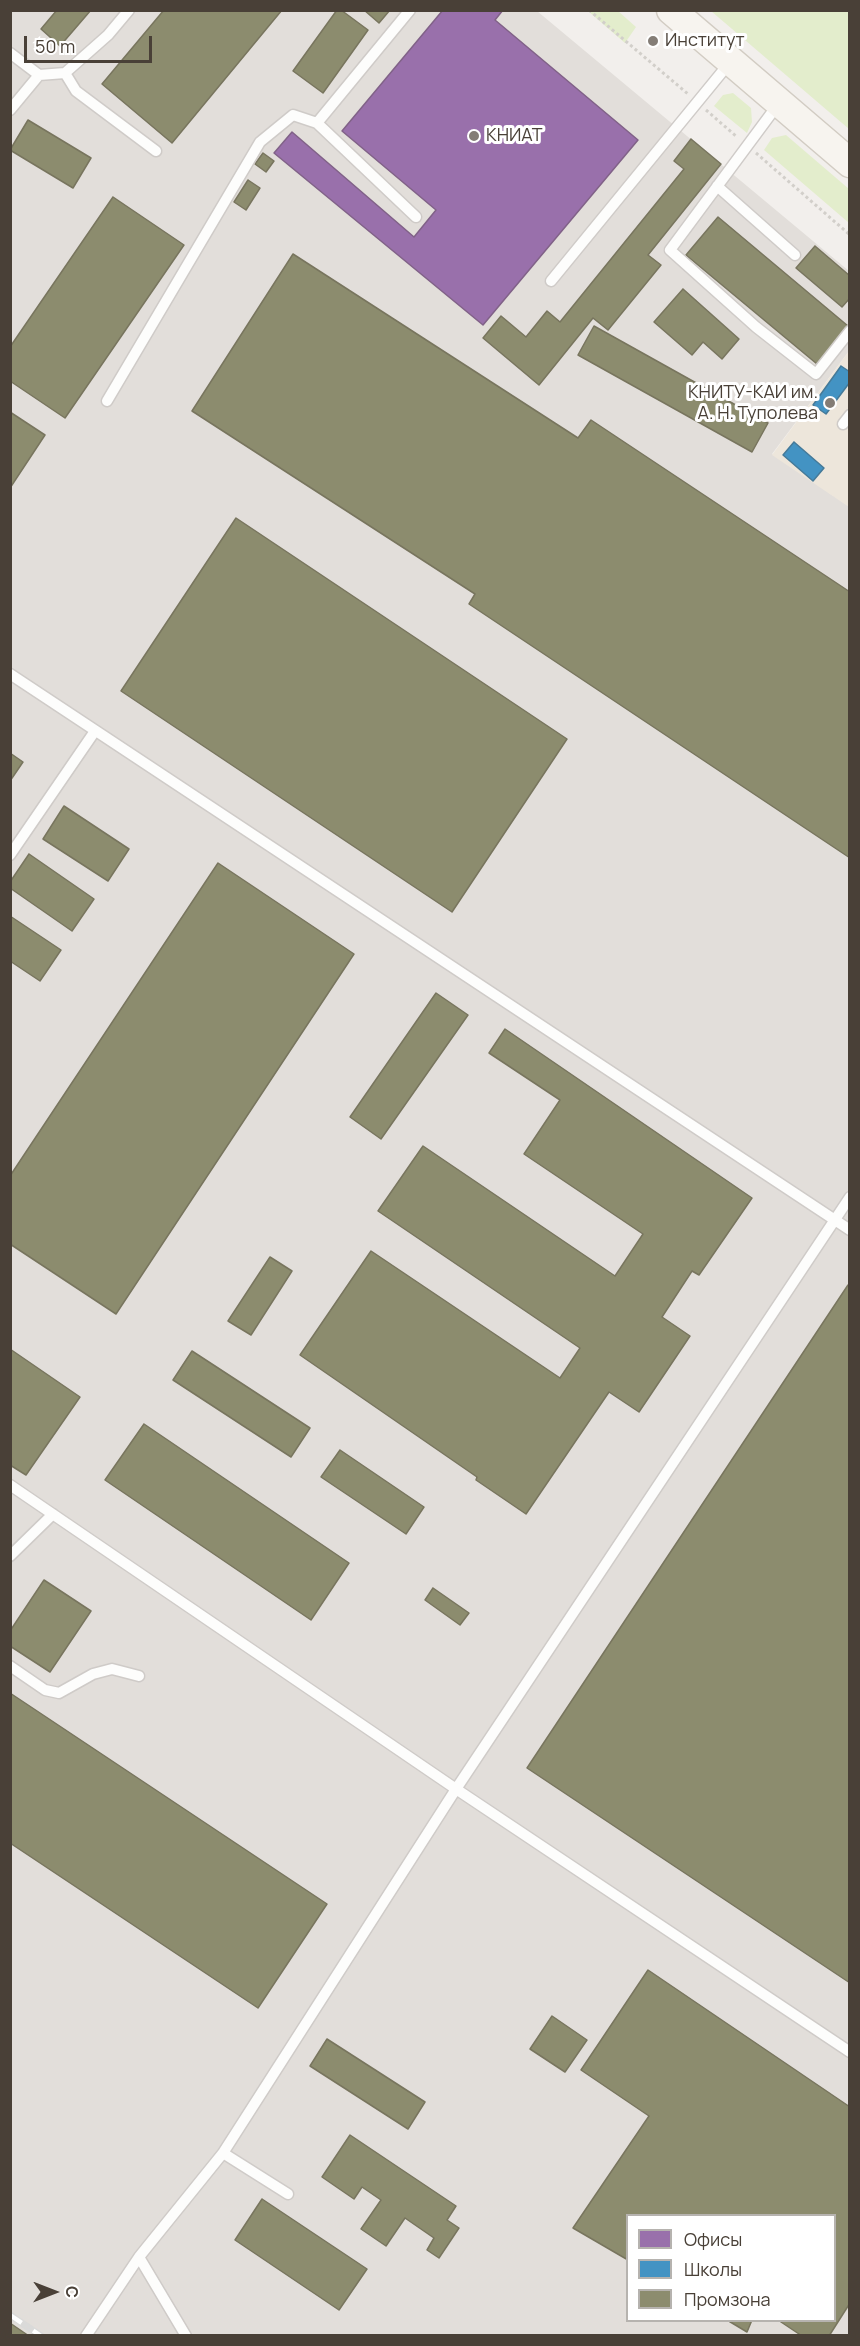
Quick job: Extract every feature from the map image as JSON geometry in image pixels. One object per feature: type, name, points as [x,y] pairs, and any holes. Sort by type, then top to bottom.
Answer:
[{"type":"main road","points":[[671,10],[732,60],[849,163]]},
{"type":"lane","points":[[10,53],[39,75],[65,73],[108,35],[129,10]]},
{"type":"lane","points":[[317,123],[411,10]]},
{"type":"lane","points":[[550,281],[732,60]]},
{"type":"lane","points":[[65,73],[76,92],[156,151]]},
{"type":"lane","points":[[10,110],[39,75]]},
{"type":"lane","points":[[780,102],[670,250],[756,327],[816,374],[849,331]]},
{"type":"lane","points":[[107,401],[260,142],[292,115],[317,123],[416,217]]},
{"type":"lane","points":[[717,186],[795,255]]},
{"type":"lane","points":[[10,674],[849,1230]]},
{"type":"lane","points":[[10,855],[95,731]]},
{"type":"lane","points":[[86,2336],[139,2257],[223,2152],[456,1789],[849,1197]]},
{"type":"lane","points":[[10,1485],[456,1789],[849,2052]]},
{"type":"lane","points":[[10,1556],[53,1514]]},
{"type":"lane","points":[[10,1666],[45,1690],[59,1693],[93,1674],[112,1668],[139,1676]]},
{"type":"lane","points":[[223,2152],[288,2194]]},
{"type":"lane","points":[[139,2257],[186,2336]]},
{"type":"path","points":[[589,10],[638,50]]},
{"type":"shaded area","points":[[11,11],[537,11],[849,271],[849,351],[772,454],[850,507],[849,2335],[11,2336]]},
{"type":"shaded area","name":"КНИТУ-КАИ им. А. Н. Туполева","points":[[849,351],[849,507],[772,455]]},
{"type":"green space","points":[[588,11],[618,11],[636,27],[625,43]]},
{"type":"green space","points":[[711,11],[849,11],[849,129]]},
{"type":"green space","points":[[733,93],[751,108],[752,122],[747,133],[714,106],[723,95]]},
{"type":"green space","points":[[786,135],[849,189],[849,223],[764,150],[772,138]]},
{"type":"building: Офисы","points":[[443,10],[503,10],[495,20],[638,140],[483,325],[274,153],[292,132],[414,237],[436,210],[342,131]]},
{"type":"building: Школы","points":[[841,366],[850,372],[850,382],[826,414],[813,405]]},
{"type":"building: Школы","points":[[794,442],[824,468],[813,481],[783,455]]},
{"type":"building: Промзона","points":[[57,10],[91,10],[60,46],[41,29]]},
{"type":"building: Промзона","points":[[164,10],[282,10],[172,143],[102,84]]},
{"type":"building: Промзона","points":[[337,10],[341,10],[368,30],[323,93],[293,71]]},
{"type":"building: Промзона","points":[[364,10],[390,10],[379,23]]},
{"type":"building: Промзона","points":[[28,120],[91,158],[73,188],[10,150]]},
{"type":"building: Промзона","points":[[691,139],[721,164],[648,255],[661,265],[608,330],[593,318],[539,385],[483,338],[501,316],[526,337],[547,311],[560,322],[684,169],[674,161]]},
{"type":"building: Промзона","points":[[263,153],[274,161],[266,172],[255,164]]},
{"type":"building: Промзона","points":[[248,180],[260,188],[246,210],[234,202]]},
{"type":"building: Промзона","points":[[113,197],[184,245],[65,418],[10,381],[10,347]]},
{"type":"building: Промзона","points":[[718,217],[848,326],[817,364],[686,255]]},
{"type":"building: Промзона","points":[[815,246],[850,276],[850,298],[842,307],[796,268]]},
{"type":"building: Промзона","points":[[293,254],[578,438],[591,420],[850,592],[850,858],[469,604],[475,594],[192,411]]},
{"type":"building: Промзона","points":[[683,289],[739,339],[722,359],[703,342],[692,355],[654,322]]},
{"type":"building: Промзона","points":[[594,326],[768,423],[752,452],[578,355]]},
{"type":"building: Промзона","points":[[10,412],[45,435],[10,488]]},
{"type":"building: Промзона","points":[[236,518],[567,739],[452,912],[121,691]]},
{"type":"building: Промзона","points":[[10,753],[23,762],[10,781]]},
{"type":"building: Промзона","points":[[64,806],[129,849],[108,881],[43,839]]},
{"type":"building: Промзона","points":[[29,854],[94,899],[72,931],[10,888],[10,882]]},
{"type":"building: Промзона","points":[[218,863],[354,954],[116,1314],[10,1244],[10,1176]]},
{"type":"building: Промзона","points":[[10,916],[61,950],[40,981],[10,961]]},
{"type":"building: Промзона","points":[[436,993],[468,1015],[381,1139],[350,1117]]},
{"type":"building: Промзона","points":[[505,1029],[752,1198],[699,1275],[692,1271],[662,1317],[690,1336],[639,1412],[609,1392],[526,1514],[476,1480],[477,1477],[300,1355],[371,1251],[560,1378],[580,1348],[378,1211],[423,1146],[615,1276],[643,1234],[524,1154],[560,1100],[489,1053]]},
{"type":"building: Промзона","points":[[270,1257],[292,1271],[251,1335],[228,1321]]},
{"type":"building: Промзона","points":[[848,1285],[850,1286],[850,1983],[527,1768]]},
{"type":"building: Промзона","points":[[10,1349],[80,1397],[26,1475],[10,1465]]},
{"type":"building: Промзона","points":[[192,1351],[310,1428],[291,1457],[173,1380]]},
{"type":"building: Промзона","points":[[144,1424],[349,1563],[311,1620],[105,1480]]},
{"type":"building: Промзона","points":[[340,1450],[424,1507],[406,1534],[321,1477]]},
{"type":"building: Промзона","points":[[44,1580],[91,1611],[50,1672],[10,1646],[10,1631]]},
{"type":"building: Промзона","points":[[433,1588],[469,1613],[460,1625],[425,1600]]},
{"type":"building: Промзона","points":[[10,1693],[327,1904],[258,2008],[10,1843]]},
{"type":"building: Промзона","points":[[648,1970],[850,2107],[850,2303],[829,2336],[802,2336],[781,2322],[836,2322],[836,2214],[626,2214],[626,2259],[573,2228],[649,2116],[581,2070]]},
{"type":"building: Промзона","points":[[552,2016],[587,2040],[565,2072],[530,2049]]},
{"type":"building: Промзона","points":[[327,2039],[425,2102],[408,2129],[310,2066]]},
{"type":"building: Промзона","points":[[350,2135],[456,2206],[447,2220],[459,2228],[439,2258],[427,2250],[434,2238],[405,2218],[386,2246],[361,2229],[381,2200],[362,2187],[354,2199],[322,2177]]},
{"type":"building: Промзона","points":[[262,2199],[367,2269],[339,2310],[235,2240]]},
{"type":"building: Промзона","points":[[730,2322],[751,2322],[747,2332]]},
{"type":"building: Промзона","points":[[10,2323],[29,2336],[10,2336]]},
{"type":"railway","points":[[10,2315],[41,2336]]},
{"type":"place","name":"Институт","points":[[653,41]]},
{"type":"place","name":"КНИАТ","points":[[474,136]]},
{"type":"place","name":"КНИТУ-КАИ им. А. Н. Туполева","points":[[830,403]]}]
